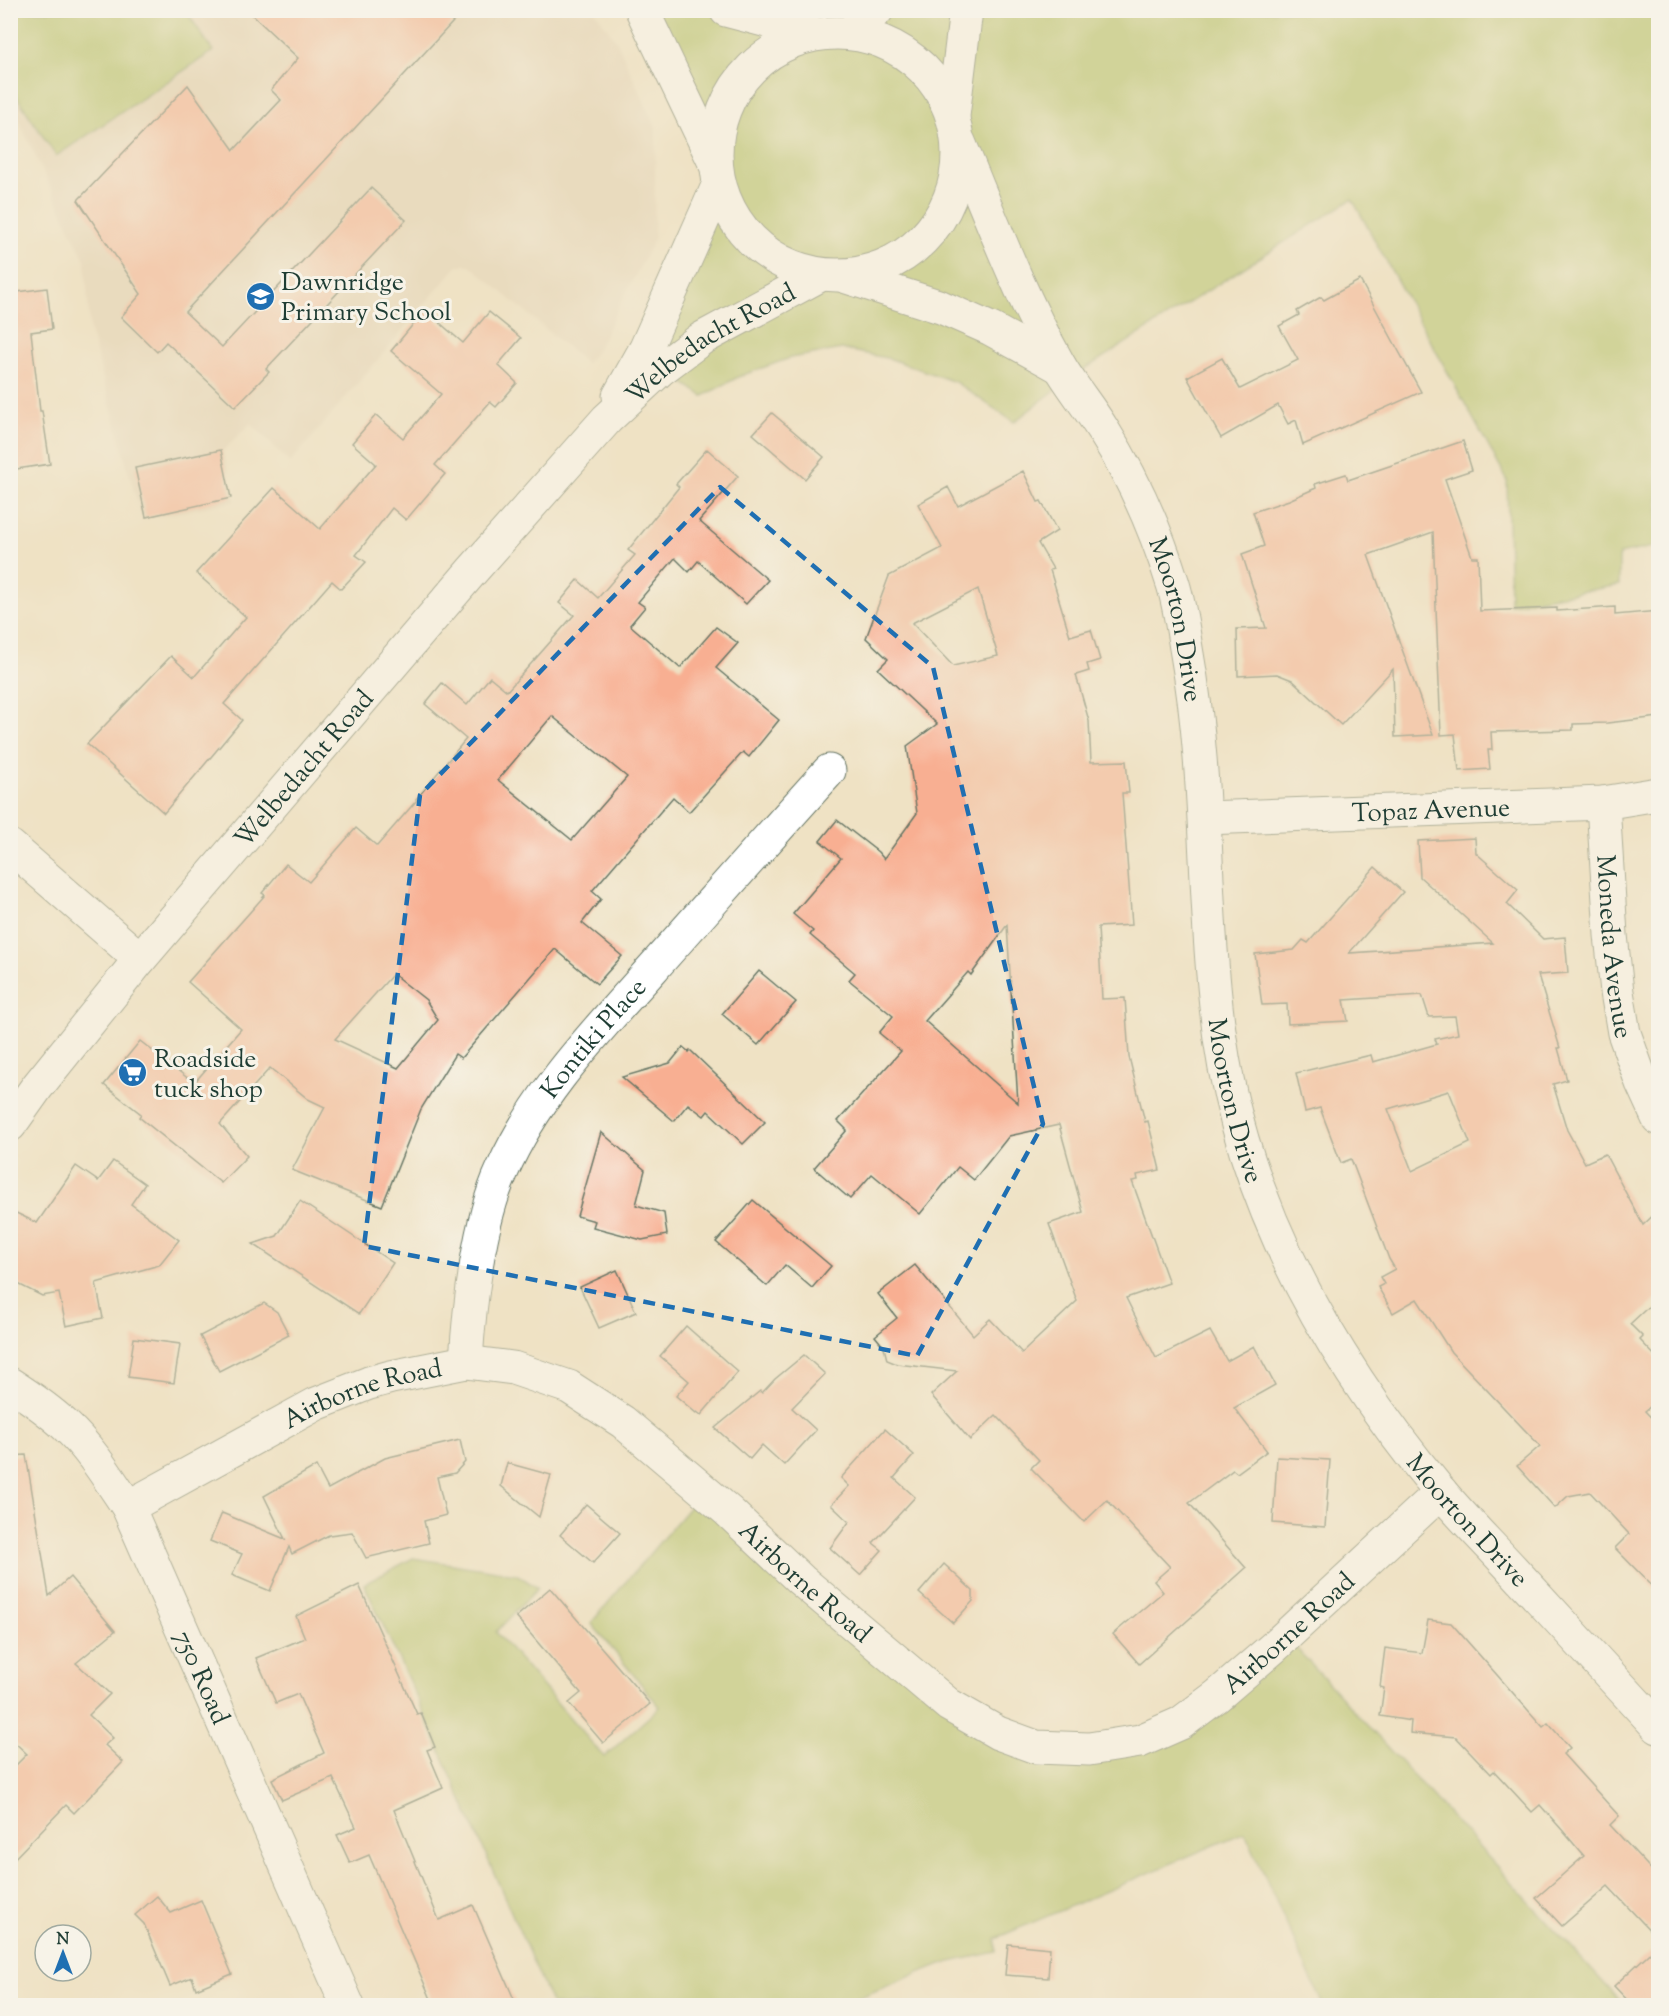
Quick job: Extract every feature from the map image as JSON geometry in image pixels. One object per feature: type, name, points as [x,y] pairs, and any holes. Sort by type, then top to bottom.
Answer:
[{"type":"street","points":[[642,10],[717,174]]},
{"type":"street","points":[[726,10],[817,34]]},
{"type":"street","points":[[717,174],[720,118],[741,78],[775,49],[817,34],[850,32],[877,10]]},
{"type":"street","name":"Welbedacht Road","points":[[10,1125],[37,1087],[140,959],[472,571],[606,419],[661,369],[701,339],[832,275],[892,263],[930,233],[954,191],[956,129],[966,10]]},
{"type":"street","name":"Moorton Drive","points":[[850,32],[911,58],[936,84],[1027,302],[1060,367],[1126,468],[1153,530],[1174,587],[1196,699],[1220,1038],[1236,1119],[1258,1191],[1278,1240],[1302,1289],[1334,1344],[1376,1408],[1441,1492],[1659,1727]]},
{"type":"street","name":"Moorton Drive","points":[[717,174],[733,218],[755,246],[785,265],[832,275],[941,308],[991,329],[1060,367]]},
{"type":"street","name":"Welbedacht Road","points":[[606,419],[646,348],[717,174]]},
{"type":"street","name":"Kontiki Place","points":[[466,1362],[478,1259],[488,1214],[501,1173],[528,1119],[573,1058],[829,771]]},
{"type":"street","name":"Topaz Avenue","points":[[1205,818],[1602,803],[1659,794]]},
{"type":"street","name":"Moneda Avenue","points":[[1602,803],[1610,924],[1624,1033],[1642,1083],[1659,1118]]},
{"type":"street","points":[[10,846],[140,959]]},
{"type":"street","name":"Airborne Road","points":[[128,1507],[316,1404],[369,1383],[466,1362],[513,1368],[569,1387],[614,1416],[728,1511],[801,1580],[948,1705],[998,1733],[1036,1747],[1089,1749],[1140,1741],[1181,1723],[1217,1696],[1274,1647],[1441,1492]]},
{"type":"street","name":"750 Road","points":[[10,1384],[44,1406],[67,1427],[88,1450],[128,1507],[348,2006]]},
{"type":"highlighted area","points":[[720,487],[933,667],[1043,1124],[917,1356],[364,1246],[420,795]]},
{"type":"shaded area","name":"Dawnridge Primary School","points":[[11,11],[595,11],[617,42],[656,128],[654,239],[596,351],[586,363],[470,265],[458,265],[290,463],[251,423],[223,451],[235,501],[142,520],[90,330],[85,260],[11,104]]},
{"type":"green space","points":[[10,11],[186,11],[213,51],[56,156],[11,88]]},
{"type":"green space","points":[[640,11],[1658,11],[1658,546],[1619,554],[1619,585],[1510,604],[1507,480],[1352,199],[1072,377],[1014,422],[955,382],[891,359],[842,349],[790,358],[740,376],[703,396],[641,354],[716,184]]},
{"type":"green space","points":[[703,1491],[999,1735],[1142,1743],[1286,1637],[1624,2005],[1323,2005],[1245,1832],[996,1938],[996,1952],[941,1964],[841,2005],[552,2005],[421,1707],[364,1584],[413,1558],[516,1574],[538,1588],[496,1632],[604,1757],[660,1707],[591,1623]]},
{"type":"building","points":[[247,10],[464,10],[185,312],[222,347],[371,188],[406,220],[266,369],[269,372],[235,407],[166,342],[157,352],[121,317],[141,294],[78,200],[188,85],[234,150],[281,100],[271,90],[298,58]]},
{"type":"building","points":[[1360,280],[1421,392],[1303,445],[1296,420],[1288,424],[1278,405],[1221,438],[1187,377],[1222,358],[1240,389],[1298,360],[1279,326],[1299,315],[1297,311],[1321,297],[1324,300]]},
{"type":"building","points":[[47,288],[52,329],[31,332],[40,411],[42,411],[50,464],[10,470],[10,293]]},
{"type":"building","points":[[425,310],[463,343],[489,312],[521,338],[498,365],[517,383],[496,407],[490,402],[435,465],[445,474],[406,520],[392,508],[356,555],[366,562],[341,589],[332,581],[224,704],[242,720],[164,813],[87,744],[171,656],[194,677],[246,617],[196,573],[274,488],[320,529],[376,464],[352,443],[376,415],[403,438],[441,394],[391,351]]},
{"type":"building","points":[[772,413],[824,457],[805,479],[753,434]]},
{"type":"building","points":[[1463,441],[1472,470],[1445,479],[1472,557],[1478,557],[1480,611],[1557,608],[1557,611],[1615,607],[1615,615],[1659,611],[1659,717],[1573,724],[1573,730],[1491,732],[1492,750],[1488,750],[1490,769],[1459,771],[1455,734],[1441,735],[1433,532],[1368,555],[1433,735],[1395,737],[1393,669],[1341,725],[1292,680],[1277,674],[1238,676],[1237,629],[1266,628],[1242,554],[1264,546],[1253,512],[1316,488],[1315,484],[1346,474],[1348,480]]},
{"type":"building","points":[[707,449],[738,476],[699,521],[768,580],[746,604],[698,561],[689,572],[675,558],[638,602],[645,607],[630,625],[680,668],[716,627],[738,643],[716,668],[779,720],[749,757],[743,752],[689,812],[673,797],[592,891],[601,899],[582,923],[622,956],[597,984],[555,949],[461,1058],[455,1054],[421,1109],[382,1206],[292,1170],[325,1107],[308,1099],[270,1068],[220,1124],[247,1156],[221,1183],[139,1117],[141,1114],[104,1085],[140,1041],[194,1083],[241,1029],[188,982],[265,895],[262,893],[286,864],[309,882],[356,828],[377,846],[466,739],[425,704],[442,683],[467,705],[490,677],[507,691],[574,615],[559,603],[578,580],[598,598],[635,555],[628,550],[679,487],[676,484]],"holes":[[[552,716],[627,777],[572,840],[498,780]],[[393,974],[426,1000],[438,1020],[398,1068],[335,1039]]]},
{"type":"building","points":[[221,450],[231,498],[146,517],[135,468]]},
{"type":"building","points":[[1023,471],[1038,502],[1041,501],[1057,531],[1038,543],[1053,569],[1050,570],[1070,636],[1091,630],[1100,660],[1087,664],[1089,671],[1076,675],[1089,721],[1091,762],[1126,761],[1129,793],[1122,793],[1132,925],[1098,927],[1102,999],[1125,998],[1129,1057],[1160,1170],[1137,1175],[1138,1180],[1132,1181],[1169,1283],[1126,1298],[1156,1358],[1210,1331],[1227,1361],[1254,1346],[1275,1385],[1234,1408],[1267,1451],[1237,1473],[1233,1470],[1189,1503],[1246,1568],[1139,1664],[1113,1634],[1163,1592],[1154,1581],[1170,1567],[1107,1500],[1084,1522],[1031,1468],[1039,1460],[996,1415],[970,1440],[931,1395],[957,1371],[897,1364],[887,1360],[884,1347],[875,1336],[897,1318],[878,1294],[915,1265],[973,1335],[990,1319],[1022,1353],[1077,1301],[1049,1224],[1083,1212],[1059,1125],[1009,1136],[974,1180],[958,1167],[920,1214],[872,1174],[850,1199],[814,1168],[847,1130],[838,1121],[901,1051],[879,1033],[893,1016],[849,980],[855,973],[810,935],[813,931],[793,914],[841,858],[820,841],[837,820],[884,859],[917,813],[907,746],[937,724],[878,669],[888,659],[866,638],[889,576],[942,548],[918,504],[948,487],[958,506]],"holes":[[[978,589],[998,656],[953,666],[912,623]],[[1007,925],[1018,1103],[925,1021],[968,972],[971,975]]]},
{"type":"building","points":[[1475,838],[1476,853],[1518,890],[1507,904],[1543,939],[1565,937],[1568,973],[1538,975],[1567,1080],[1553,1084],[1567,1130],[1585,1163],[1605,1154],[1643,1225],[1659,1210],[1659,1297],[1630,1324],[1643,1337],[1640,1340],[1659,1360],[1659,1399],[1645,1411],[1659,1426],[1659,1593],[1615,1548],[1629,1534],[1590,1492],[1568,1496],[1555,1508],[1517,1466],[1540,1446],[1451,1352],[1417,1299],[1393,1313],[1378,1287],[1384,1284],[1380,1277],[1395,1269],[1389,1259],[1351,1159],[1341,1163],[1320,1108],[1305,1112],[1296,1073],[1371,1055],[1373,1062],[1437,1044],[1435,1039],[1458,1034],[1455,1016],[1429,1017],[1422,995],[1344,1000],[1348,1021],[1288,1024],[1287,1004],[1262,1005],[1255,954],[1294,950],[1303,940],[1308,943],[1375,867],[1403,892],[1349,953],[1493,943],[1420,877],[1418,841]],"holes":[[[1449,1091],[1470,1143],[1412,1171],[1388,1109]]]},
{"type":"building","points":[[759,971],[796,1002],[758,1045],[722,1014]]},
{"type":"building","points":[[683,1047],[689,1052],[690,1050],[765,1122],[743,1144],[708,1111],[704,1116],[688,1104],[674,1121],[622,1077],[670,1063]]},
{"type":"building","points":[[601,1132],[645,1170],[636,1205],[664,1213],[667,1235],[642,1240],[593,1227],[595,1221],[577,1216]]},
{"type":"building","points":[[113,1161],[145,1184],[131,1204],[179,1240],[159,1265],[96,1283],[103,1318],[66,1326],[59,1293],[42,1296],[10,1280],[10,1210],[37,1223],[76,1166],[98,1181]]},
{"type":"building","points":[[753,1200],[831,1266],[812,1288],[785,1265],[767,1286],[716,1242]]},
{"type":"building","points":[[300,1201],[393,1263],[359,1314],[253,1244],[277,1236]]},
{"type":"building","points":[[617,1270],[636,1312],[599,1328],[580,1287]]},
{"type":"building","points":[[264,1303],[277,1312],[289,1335],[219,1371],[200,1336]]},
{"type":"building","points":[[686,1326],[738,1372],[701,1415],[676,1396],[689,1381],[660,1356]]},
{"type":"building","points":[[134,1338],[180,1344],[174,1383],[128,1377]]},
{"type":"building","points":[[804,1355],[825,1374],[792,1408],[816,1430],[784,1465],[762,1445],[750,1459],[715,1428],[760,1391],[762,1393]]},
{"type":"building","points":[[885,1429],[914,1455],[894,1478],[915,1497],[873,1543],[882,1550],[860,1575],[830,1548],[849,1522],[831,1505],[849,1486],[841,1478]]},
{"type":"building","points":[[460,1440],[465,1462],[455,1473],[437,1477],[446,1515],[424,1521],[429,1543],[366,1558],[352,1532],[329,1535],[292,1554],[289,1547],[270,1591],[232,1575],[242,1554],[210,1541],[222,1513],[285,1539],[264,1496],[316,1466],[328,1489],[385,1458]]},
{"type":"building","points":[[26,1455],[49,1596],[70,1577],[115,1631],[76,1663],[110,1694],[89,1715],[113,1738],[105,1745],[123,1762],[74,1813],[66,1805],[10,1863],[10,1771],[27,1754],[10,1738],[10,1456]]},
{"type":"building","points":[[1277,1457],[1330,1460],[1325,1527],[1273,1523]]},
{"type":"building","points":[[507,1463],[551,1475],[539,1517],[501,1486]]},
{"type":"building","points":[[586,1504],[620,1533],[593,1563],[560,1535]]},
{"type":"building","points":[[944,1564],[973,1591],[973,1601],[953,1623],[919,1593]]},
{"type":"building","points":[[359,1585],[417,1714],[421,1713],[435,1747],[427,1750],[443,1788],[394,1810],[439,1920],[473,1905],[517,2006],[434,2006],[369,1855],[350,1863],[337,1835],[356,1827],[333,1778],[282,1800],[272,1779],[324,1753],[298,1694],[276,1703],[256,1658],[305,1638],[296,1616]]},
{"type":"building","points":[[550,1588],[650,1704],[603,1743],[569,1703],[581,1693],[516,1617]]},
{"type":"building","points":[[1428,1620],[1451,1623],[1543,1727],[1548,1723],[1570,1748],[1563,1754],[1619,1816],[1610,1825],[1659,1878],[1659,1940],[1608,1886],[1562,1926],[1536,1898],[1584,1856],[1563,1831],[1540,1805],[1532,1812],[1494,1771],[1491,1774],[1456,1737],[1410,1733],[1411,1721],[1380,1716],[1384,1688],[1380,1687],[1385,1648],[1422,1653]]},
{"type":"building","points":[[157,1896],[171,1913],[201,1900],[232,1974],[196,1989],[192,1977],[170,1986],[144,1924],[135,1915]]},
{"type":"building","points":[[1008,1944],[1050,1948],[1048,1978],[1005,1975]]},
{"type":"building","points":[[1659,1944],[1659,2006],[1633,2006],[1614,1986]]},
{"type":"place","name":"Dawnridge Primary School","points":[[260,296]]},
{"type":"place","name":"Roadside tuck shop","points":[[133,1073]]}]
